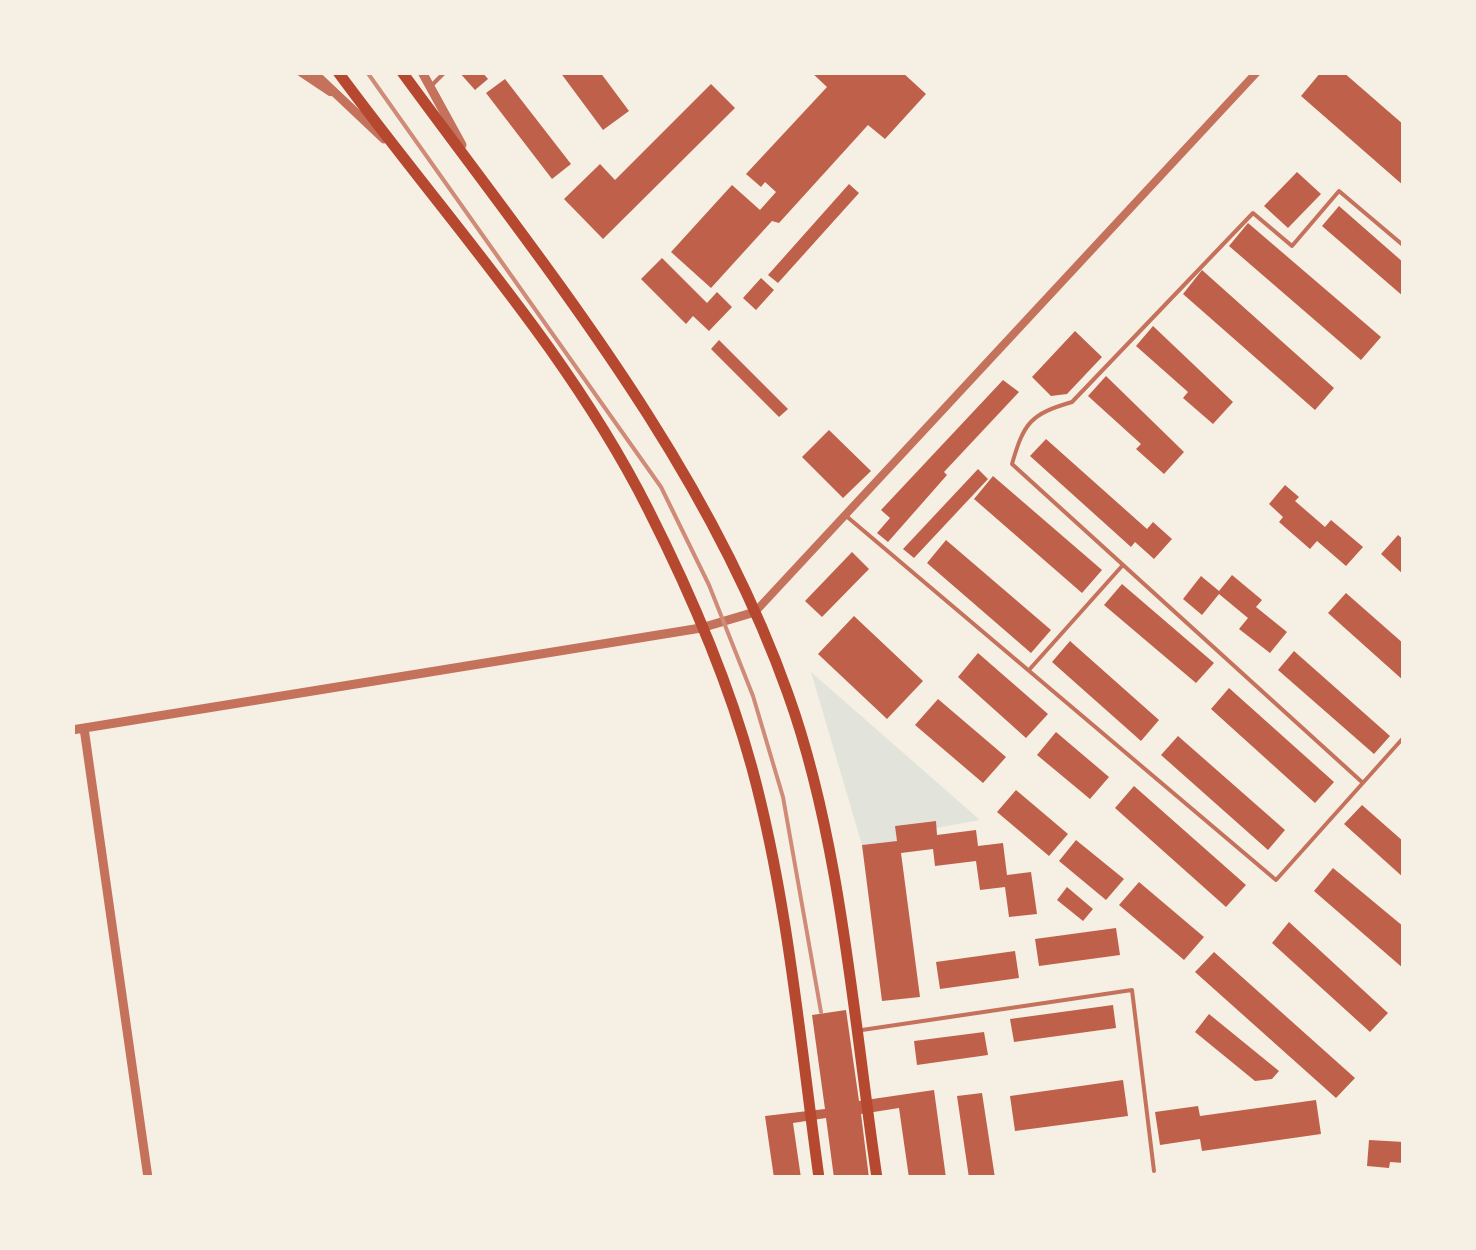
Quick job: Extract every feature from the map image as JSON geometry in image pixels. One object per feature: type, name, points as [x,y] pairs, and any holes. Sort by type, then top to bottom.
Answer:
[{"type":"main road","points":[[338,72],[587,404],[648,508],[701,628],[751,764],[768,838],[819,1178]]},
{"type":"main road","points":[[402,72],[474,165],[624,376],[729,551],[790,697],[814,788],[878,1178]]},
{"type":"street","points":[[300,72],[349,105]]},
{"type":"street","points":[[312,72],[394,149]]},
{"type":"street","points":[[422,72],[474,165]]},
{"type":"street","points":[[148,1178],[78,729],[701,628],[755,612],[1257,72]]},
{"type":"lane","points":[[430,87],[445,72]]},
{"type":"lane","points":[[1363,783],[1012,464],[1021,431],[1041,411],[1072,402],[1253,214],[1292,246],[1340,191],[1404,246]]},
{"type":"lane","points":[[845,514],[1276,880],[1404,738]]},
{"type":"lane","points":[[1029,670],[1123,565]]},
{"type":"lane","points":[[855,1031],[1132,990],[1154,1171]]},
{"type":"shaded area","points":[[811,672],[980,820],[936,828],[935,821],[896,826],[897,841],[862,845]]},
{"type":"building","points":[[459,72],[482,72],[488,79],[475,90]]},
{"type":"building","points":[[560,72],[600,72],[629,111],[603,130]]},
{"type":"building","points":[[811,72],[902,72],[926,94],[885,139],[868,125],[779,223],[772,221],[711,288],[671,252],[732,185],[760,210],[776,192],[765,182],[761,187],[746,174],[827,87]]},
{"type":"building","points":[[1321,72],[1343,72],[1404,125],[1404,186],[1301,96]]},
{"type":"building","points":[[505,79],[571,164],[552,179],[486,93]]},
{"type":"building","points":[[711,84],[735,108],[603,239],[564,199],[600,164],[615,180]]},
{"type":"building","points":[[1297,172],[1321,194],[1288,228],[1264,206]]},
{"type":"building","points":[[849,184],[859,193],[778,283],[768,275]]},
{"type":"building","points":[[1339,206],[1404,263],[1404,297],[1322,226]]},
{"type":"building","points":[[1248,223],[1381,337],[1361,360],[1229,246]]},
{"type":"building","points":[[662,258],[707,303],[717,292],[732,307],[709,331],[693,316],[686,324],[641,279]]},
{"type":"building","points":[[1202,270],[1334,388],[1315,410],[1183,294]]},
{"type":"building","points":[[761,278],[774,290],[756,310],[743,298]]},
{"type":"building","points":[[1153,326],[1233,402],[1213,424],[1183,398],[1188,392],[1136,346]]},
{"type":"building","points":[[1075,331],[1102,357],[1067,394],[1051,396],[1032,377]]},
{"type":"building","points":[[719,340],[788,409],[779,417],[711,349]]},
{"type":"building","points":[[1106,376],[1184,452],[1164,474],[1136,449],[1141,444],[1088,396]]},
{"type":"building","points":[[1003,380],[1019,392],[944,472],[947,475],[888,542],[877,533],[890,518],[881,510]]},
{"type":"building","points":[[829,430],[871,471],[843,498],[802,457]]},
{"type":"building","points":[[1046,439],[1147,529],[1153,522],[1172,539],[1154,559],[1135,542],[1131,547],[1030,456]]},
{"type":"building","points":[[978,469],[988,479],[914,558],[903,549]]},
{"type":"building","points":[[993,476],[1102,570],[1082,593],[974,499]]},
{"type":"building","points":[[1285,485],[1299,497],[1295,501],[1325,527],[1331,520],[1363,547],[1346,566],[1317,541],[1310,549],[1279,522],[1283,517],[1269,504]]},
{"type":"building","points":[[1398,535],[1404,540],[1404,575],[1381,554]]},
{"type":"building","points":[[946,540],[1051,630],[1031,653],[927,563]]},
{"type":"building","points":[[852,552],[869,569],[822,617],[805,601]]},
{"type":"building","points":[[1232,575],[1262,600],[1256,607],[1287,632],[1270,653],[1239,629],[1248,618],[1219,594],[1202,615],[1183,599],[1201,576],[1219,591]]},
{"type":"building","points":[[1122,584],[1214,663],[1196,683],[1104,605]]},
{"type":"building","points":[[1346,593],[1404,644],[1404,681],[1328,613]]},
{"type":"building","points":[[854,616],[923,681],[887,719],[818,654]]},
{"type":"building","points":[[1070,641],[1159,720],[1141,741],[1052,662]]},
{"type":"building","points":[[1294,651],[1390,736],[1374,754],[1278,670]]},
{"type":"building","points":[[978,653],[1048,714],[1026,738],[958,677]]},
{"type":"building","points":[[1229,688],[1334,782],[1315,803],[1211,709]]},
{"type":"building","points":[[938,699],[1006,757],[983,783],[915,725]]},
{"type":"building","points":[[1056,732],[1109,777],[1090,799],[1037,755]]},
{"type":"building","points":[[1178,736],[1285,830],[1268,850],[1161,755]]},
{"type":"building","points":[[1134,786],[1246,885],[1226,907],[1115,808]]},
{"type":"building","points":[[1016,790],[1068,834],[1049,856],[997,812]]},
{"type":"building","points":[[1362,805],[1404,842],[1404,878],[1344,824]]},
{"type":"building","points":[[936,821],[937,835],[976,830],[978,846],[1003,843],[1007,875],[1031,872],[1037,914],[1009,917],[1005,887],[980,890],[976,861],[935,866],[933,849],[901,853],[920,997],[882,1001],[862,845],[897,841],[895,826]]},
{"type":"building","points":[[1076,840],[1124,879],[1106,900],[1059,861]]},
{"type":"building","points":[[1333,868],[1404,927],[1404,969],[1314,891]]},
{"type":"building","points":[[1139,882],[1204,937],[1184,960],[1119,905]]},
{"type":"building","points":[[1067,887],[1093,909],[1083,921],[1057,900]]},
{"type":"building","points":[[1289,922],[1388,1013],[1370,1032],[1272,943]]},
{"type":"building","points":[[1116,928],[1120,955],[1039,966],[1035,939]]},
{"type":"building","points":[[1015,951],[1019,978],[940,989],[936,962]]},
{"type":"building","points":[[1214,952],[1355,1078],[1336,1098],[1195,972]]},
{"type":"building","points":[[1113,1005],[1116,1028],[1014,1042],[1010,1019]]},
{"type":"building","points":[[846,1010],[859,1101],[934,1090],[946,1178],[909,1178],[899,1108],[861,1114],[869,1178],[834,1178],[826,1118],[793,1123],[801,1178],[774,1178],[765,1116],[825,1109],[812,1015]]},
{"type":"building","points":[[1209,1014],[1279,1071],[1272,1079],[1255,1081],[1195,1032]]},
{"type":"building","points":[[984,1032],[988,1055],[917,1065],[914,1041]]},
{"type":"building","points":[[1123,1080],[1128,1116],[1015,1131],[1010,1096]]},
{"type":"building","points":[[982,1093],[995,1178],[969,1178],[957,1096]]},
{"type":"building","points":[[1316,1100],[1321,1134],[1202,1151],[1200,1139],[1160,1145],[1155,1112],[1198,1106],[1200,1116]]},
{"type":"building","points":[[1369,1140],[1404,1142],[1404,1163],[1390,1162],[1389,1168],[1367,1166]]},
{"type":"railway","points":[[367,72],[661,487],[709,585],[753,696],[783,797],[821,1012]]}]
